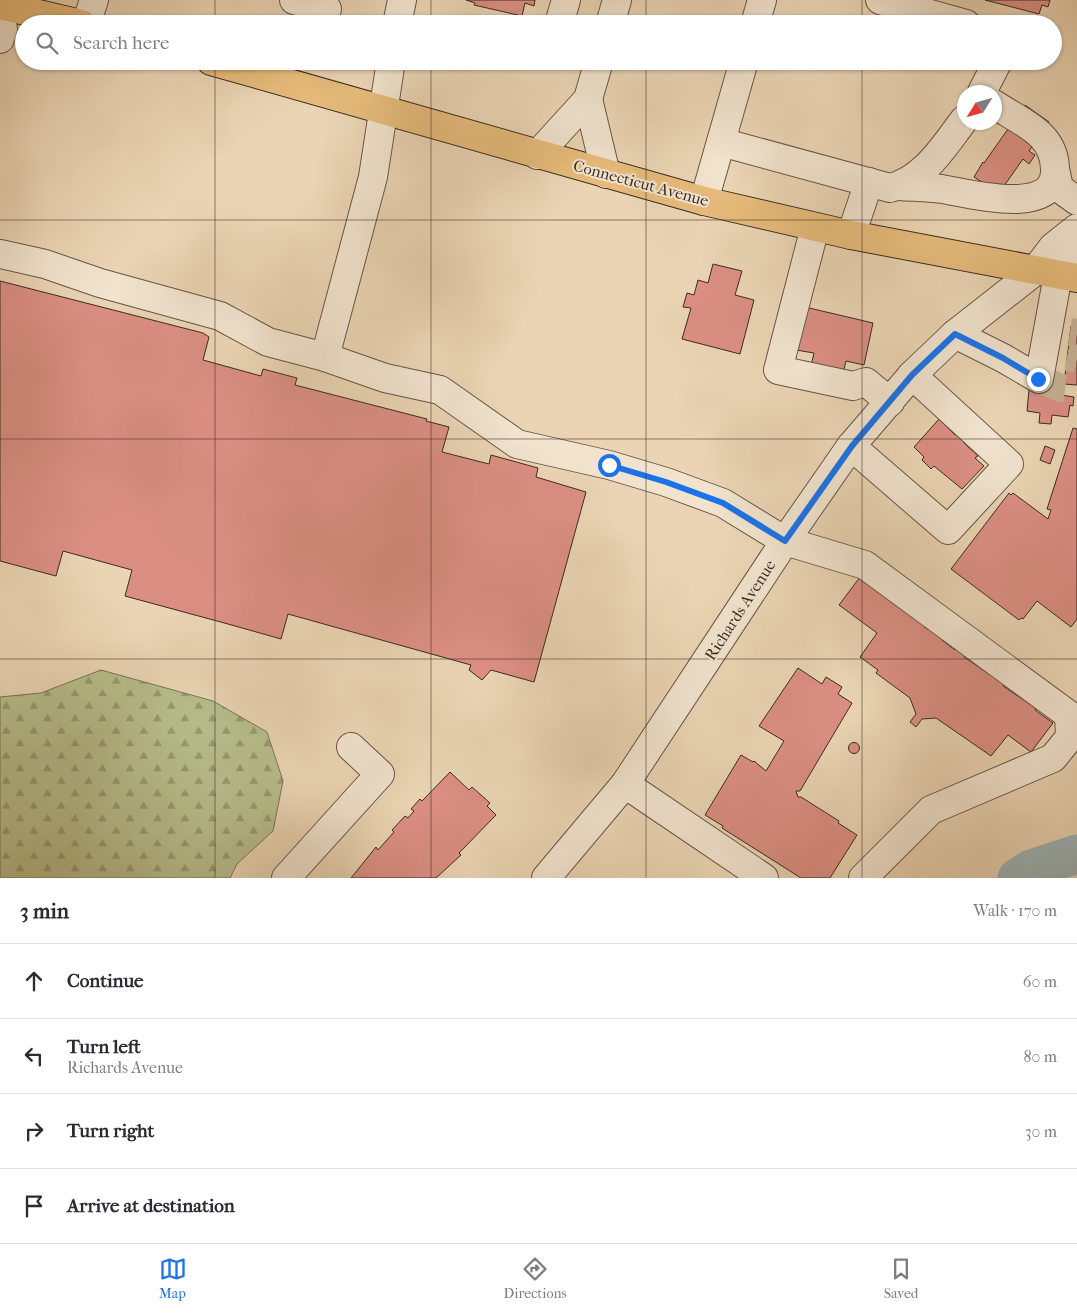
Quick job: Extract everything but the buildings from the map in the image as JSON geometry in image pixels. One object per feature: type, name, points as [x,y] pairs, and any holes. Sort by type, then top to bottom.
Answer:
[{"type":"main road","points":[[0,5],[43,15]]},
{"type":"main road","name":"Connecticut Avenue","points":[[242,70],[704,201],[851,235],[1057,275]]},
{"type":"street","points":[[89,15],[94,0]]},
{"type":"street","points":[[294,0],[326,9]]},
{"type":"street","points":[[399,15],[402,0]]},
{"type":"street","points":[[562,15],[566,0]]},
{"type":"street","points":[[613,15],[617,0]]},
{"type":"street","points":[[758,15],[762,0]]},
{"type":"street","points":[[880,0],[934,15]]},
{"type":"street","points":[[0,13],[3,29],[0,39]]},
{"type":"street","points":[[325,357],[373,177],[390,70]]},
{"type":"street","points":[[537,155],[588,99],[596,70]]},
{"type":"street","points":[[704,201],[741,70]]},
{"type":"street","points":[[986,85],[993,70]]},
{"type":"street","points":[[588,99],[606,174]]},
{"type":"street","points":[[1002,109],[1045,138],[1054,152],[1059,188],[1077,201]]},
{"type":"street","points":[[900,186],[925,168],[957,129]]},
{"type":"street","points":[[720,142],[890,188],[900,186],[940,189],[990,199],[1034,198],[1049,187],[1056,173]]},
{"type":"street","points":[[851,235],[868,182]]},
{"type":"street","points":[[815,227],[778,370],[853,386],[866,382],[890,402]]},
{"type":"street","name":"Richards Avenue","points":[[1057,275],[1053,248],[1077,228]]},
{"type":"street","points":[[0,254],[45,264],[100,283],[220,316],[268,342],[325,357],[385,378],[440,390],[517,444],[567,454],[666,482],[723,503],[785,541],[865,565],[1069,715],[1070,737],[1053,758],[931,810],[863,878]]},
{"type":"street","name":"Richards Avenue","points":[[546,878],[625,784],[785,541],[852,446],[912,375],[955,334],[1057,275],[1077,255]]},
{"type":"street","points":[[955,334],[1003,358],[1038,379],[1058,343],[1057,275]]},
{"type":"street","points":[[852,446],[948,530],[1009,464],[912,375]]},
{"type":"street","points":[[286,878],[380,774],[351,747]]},
{"type":"street","points":[[625,784],[764,878]]},
{"type":"green space","points":[[101,670],[213,701],[267,732],[283,781],[273,831],[237,864],[230,878],[0,878],[0,697],[41,693]]},
{"type":"waterway","points":[[1017,878],[1031,869],[1077,854]]},
{"type":"tunnel","points":[[1070,332],[1077,333]]},
{"type":"tunnel","points":[[1067,357],[1077,359]]},
{"type":"tunnel","points":[[1039,379],[1061,388],[1077,390]]},
{"type":"route","points":[[609,465],[666,482],[723,503],[785,541],[852,446],[912,375],[955,334],[1003,358],[1038,379]]}]
